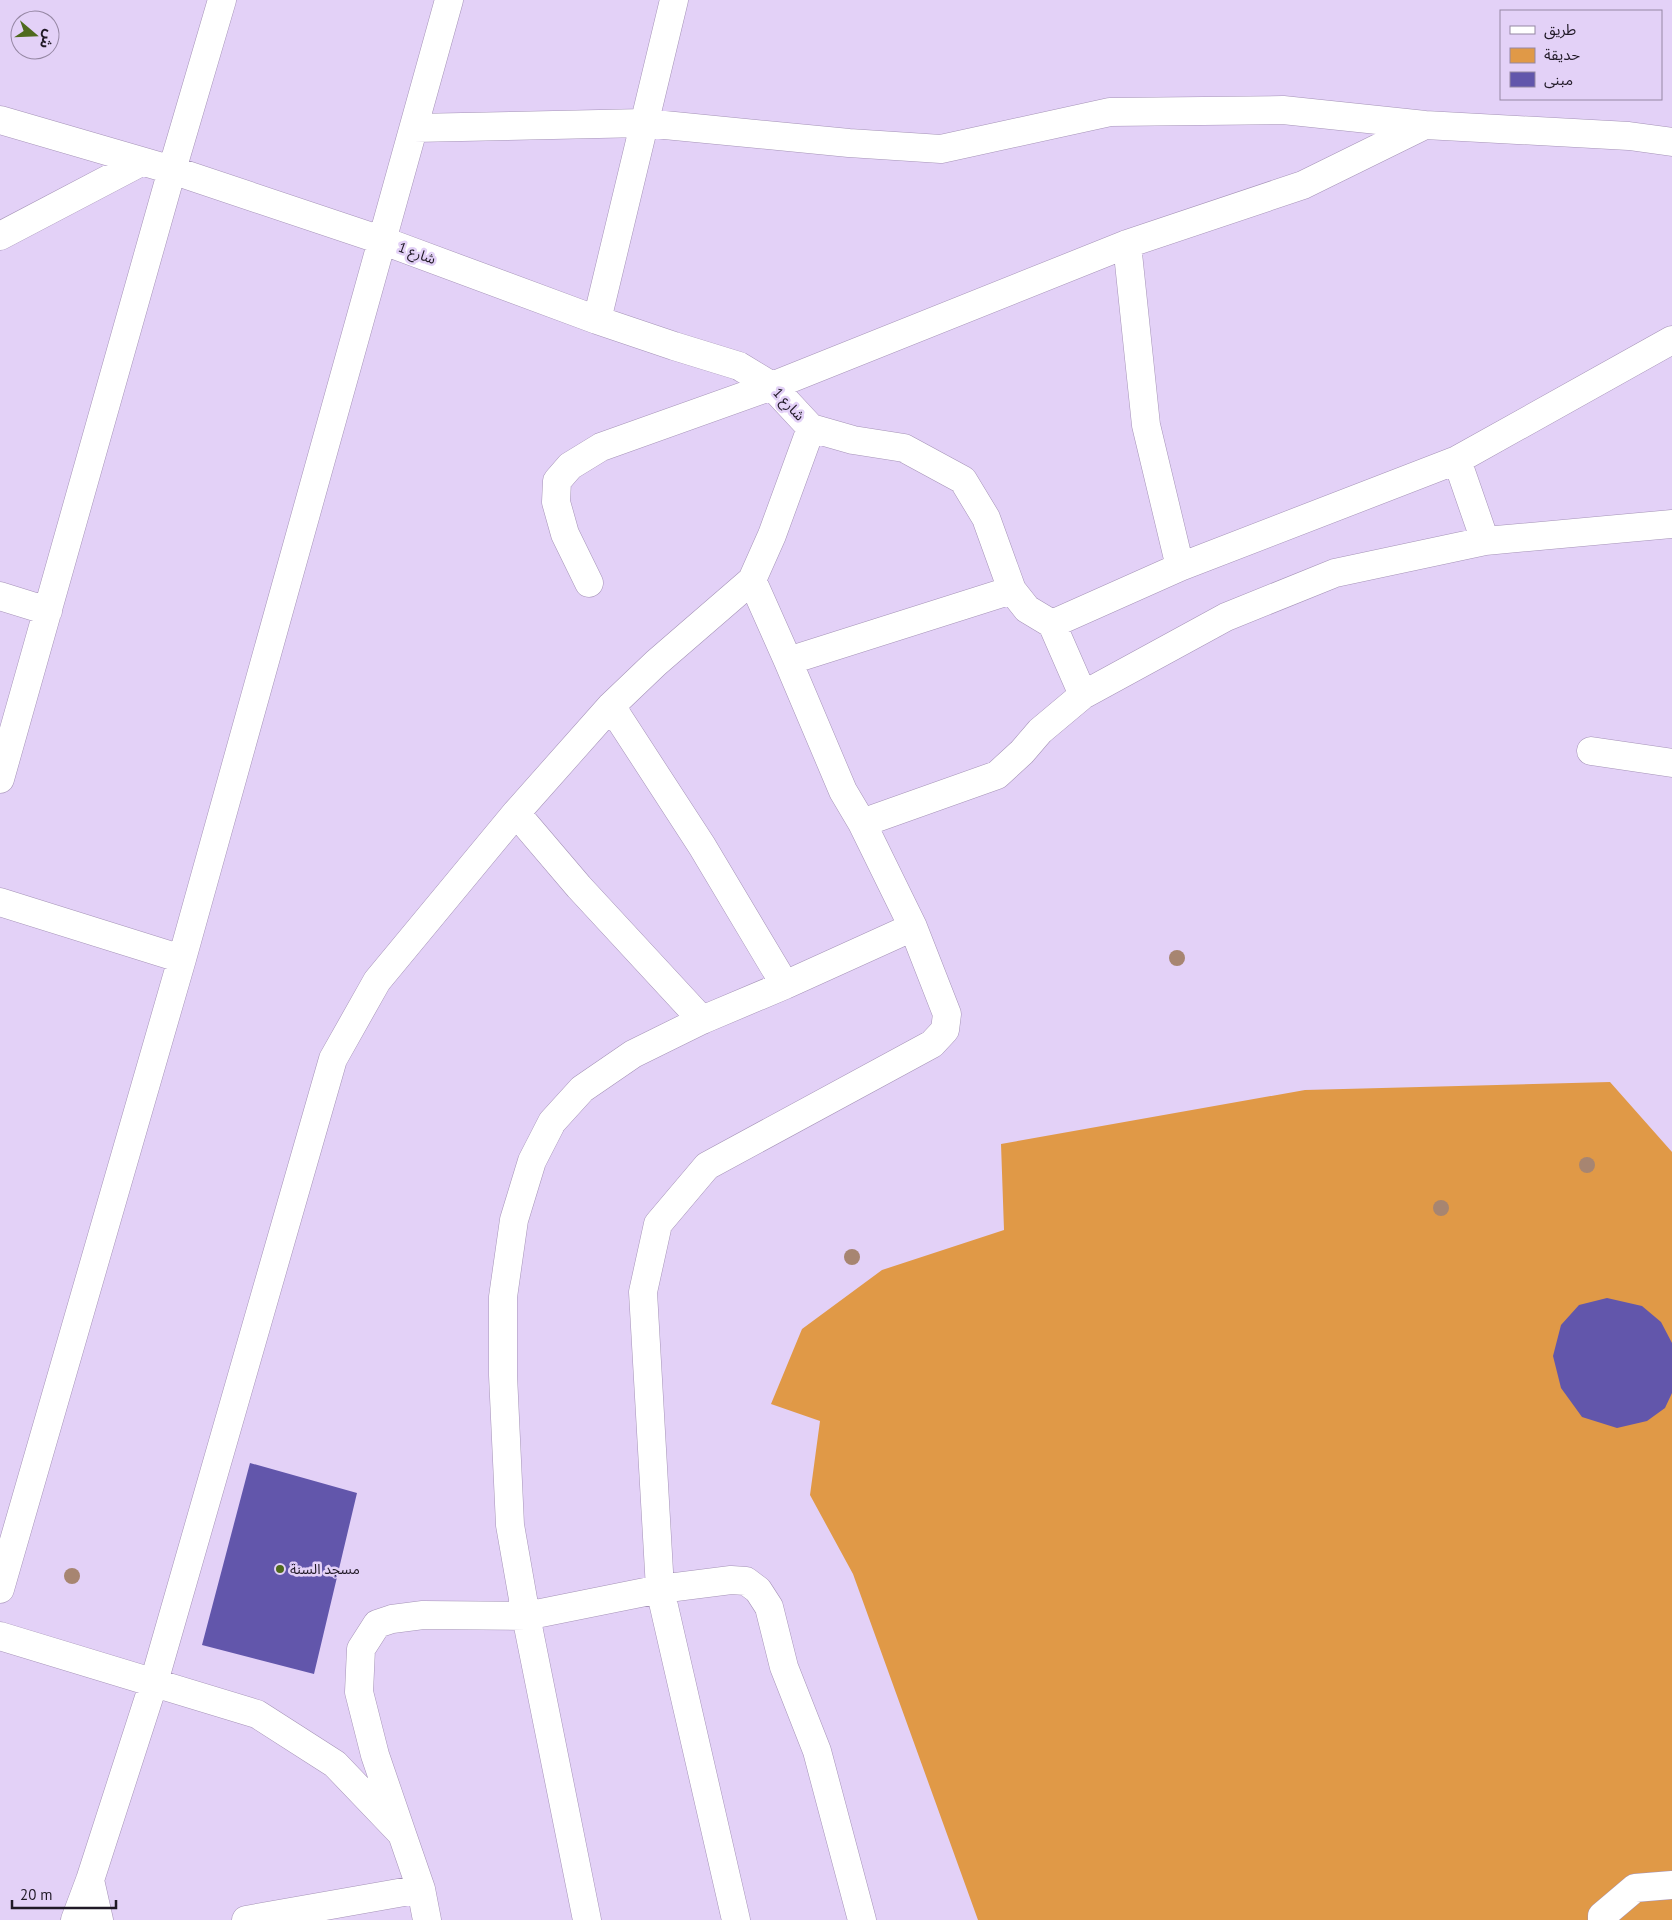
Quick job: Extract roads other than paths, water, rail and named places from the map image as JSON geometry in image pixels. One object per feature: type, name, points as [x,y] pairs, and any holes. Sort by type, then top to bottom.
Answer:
[{"type":"street","points":[[0,779],[222,0]]},
{"type":"street","points":[[0,1589],[182,959],[449,0]]},
{"type":"street","points":[[597,320],[674,0]]},
{"type":"street","points":[[414,128],[644,123],[849,143],[942,149],[1110,112],[1283,110],[1425,125],[1629,136],[1672,142]]},
{"type":"street","name":"شارع 1","points":[[0,120],[172,170],[381,240],[597,320],[740,366],[772,386],[811,428]]},
{"type":"street","points":[[589,583],[565,534],[556,502],[557,481],[570,466],[601,447],[772,386],[1127,244],[1303,185],[1425,125]]},
{"type":"street","points":[[0,236],[141,162]]},
{"type":"street","points":[[1127,244],[1146,425],[1180,567]]},
{"type":"street","points":[[1052,624],[1180,567],[1457,460],[1672,340]]},
{"type":"street","points":[[75,1920],[90,1880],[154,1682],[332,1059],[377,981],[516,813],[611,706],[656,663],[752,580],[772,535],[811,428],[853,440],[904,448],[963,480],[986,518],[1012,590],[1027,609],[1052,624],[1083,695]]},
{"type":"street","points":[[1457,460],[1485,541]]},
{"type":"street","points":[[862,823],[997,775],[1022,752],[1040,731],[1083,695],[1226,616],[1335,573],[1485,541],[1672,524]]},
{"type":"street","points":[[736,1920],[660,1589],[643,1292],[658,1224],[708,1166],[932,1044],[946,1030],[947,1014],[913,928],[862,823],[843,791],[752,580]]},
{"type":"street","points":[[788,661],[1012,590]]},
{"type":"street","points":[[0,596],[48,611]]},
{"type":"street","points":[[611,706],[702,846],[785,985]]},
{"type":"street","points":[[1591,751],[1672,764]]},
{"type":"street","points":[[516,813],[579,887],[702,1020]]},
{"type":"street","points":[[0,902],[182,959]]},
{"type":"street","points":[[587,1920],[526,1616],[510,1525],[503,1375],[503,1297],[516,1212],[532,1161],[552,1122],[582,1089],[633,1054],[702,1020],[913,928]]},
{"type":"street","points":[[427,1920],[421,1889],[376,1755],[359,1692],[361,1649],[377,1624],[392,1618],[422,1615],[526,1616],[660,1589],[731,1580],[746,1581],[758,1590],[769,1607],[784,1667],[816,1751],[862,1920]]},
{"type":"street","points":[[0,1636],[257,1714],[335,1764],[402,1834]]},
{"type":"street","points":[[90,1880],[99,1920]]},
{"type":"street","points":[[1602,1920],[1602,1916],[1635,1888],[1672,1885]]},
{"type":"street","points":[[246,1920],[421,1889]]},
{"type":"place","name":"مسجد السنة","points":[[280,1569]]}]
